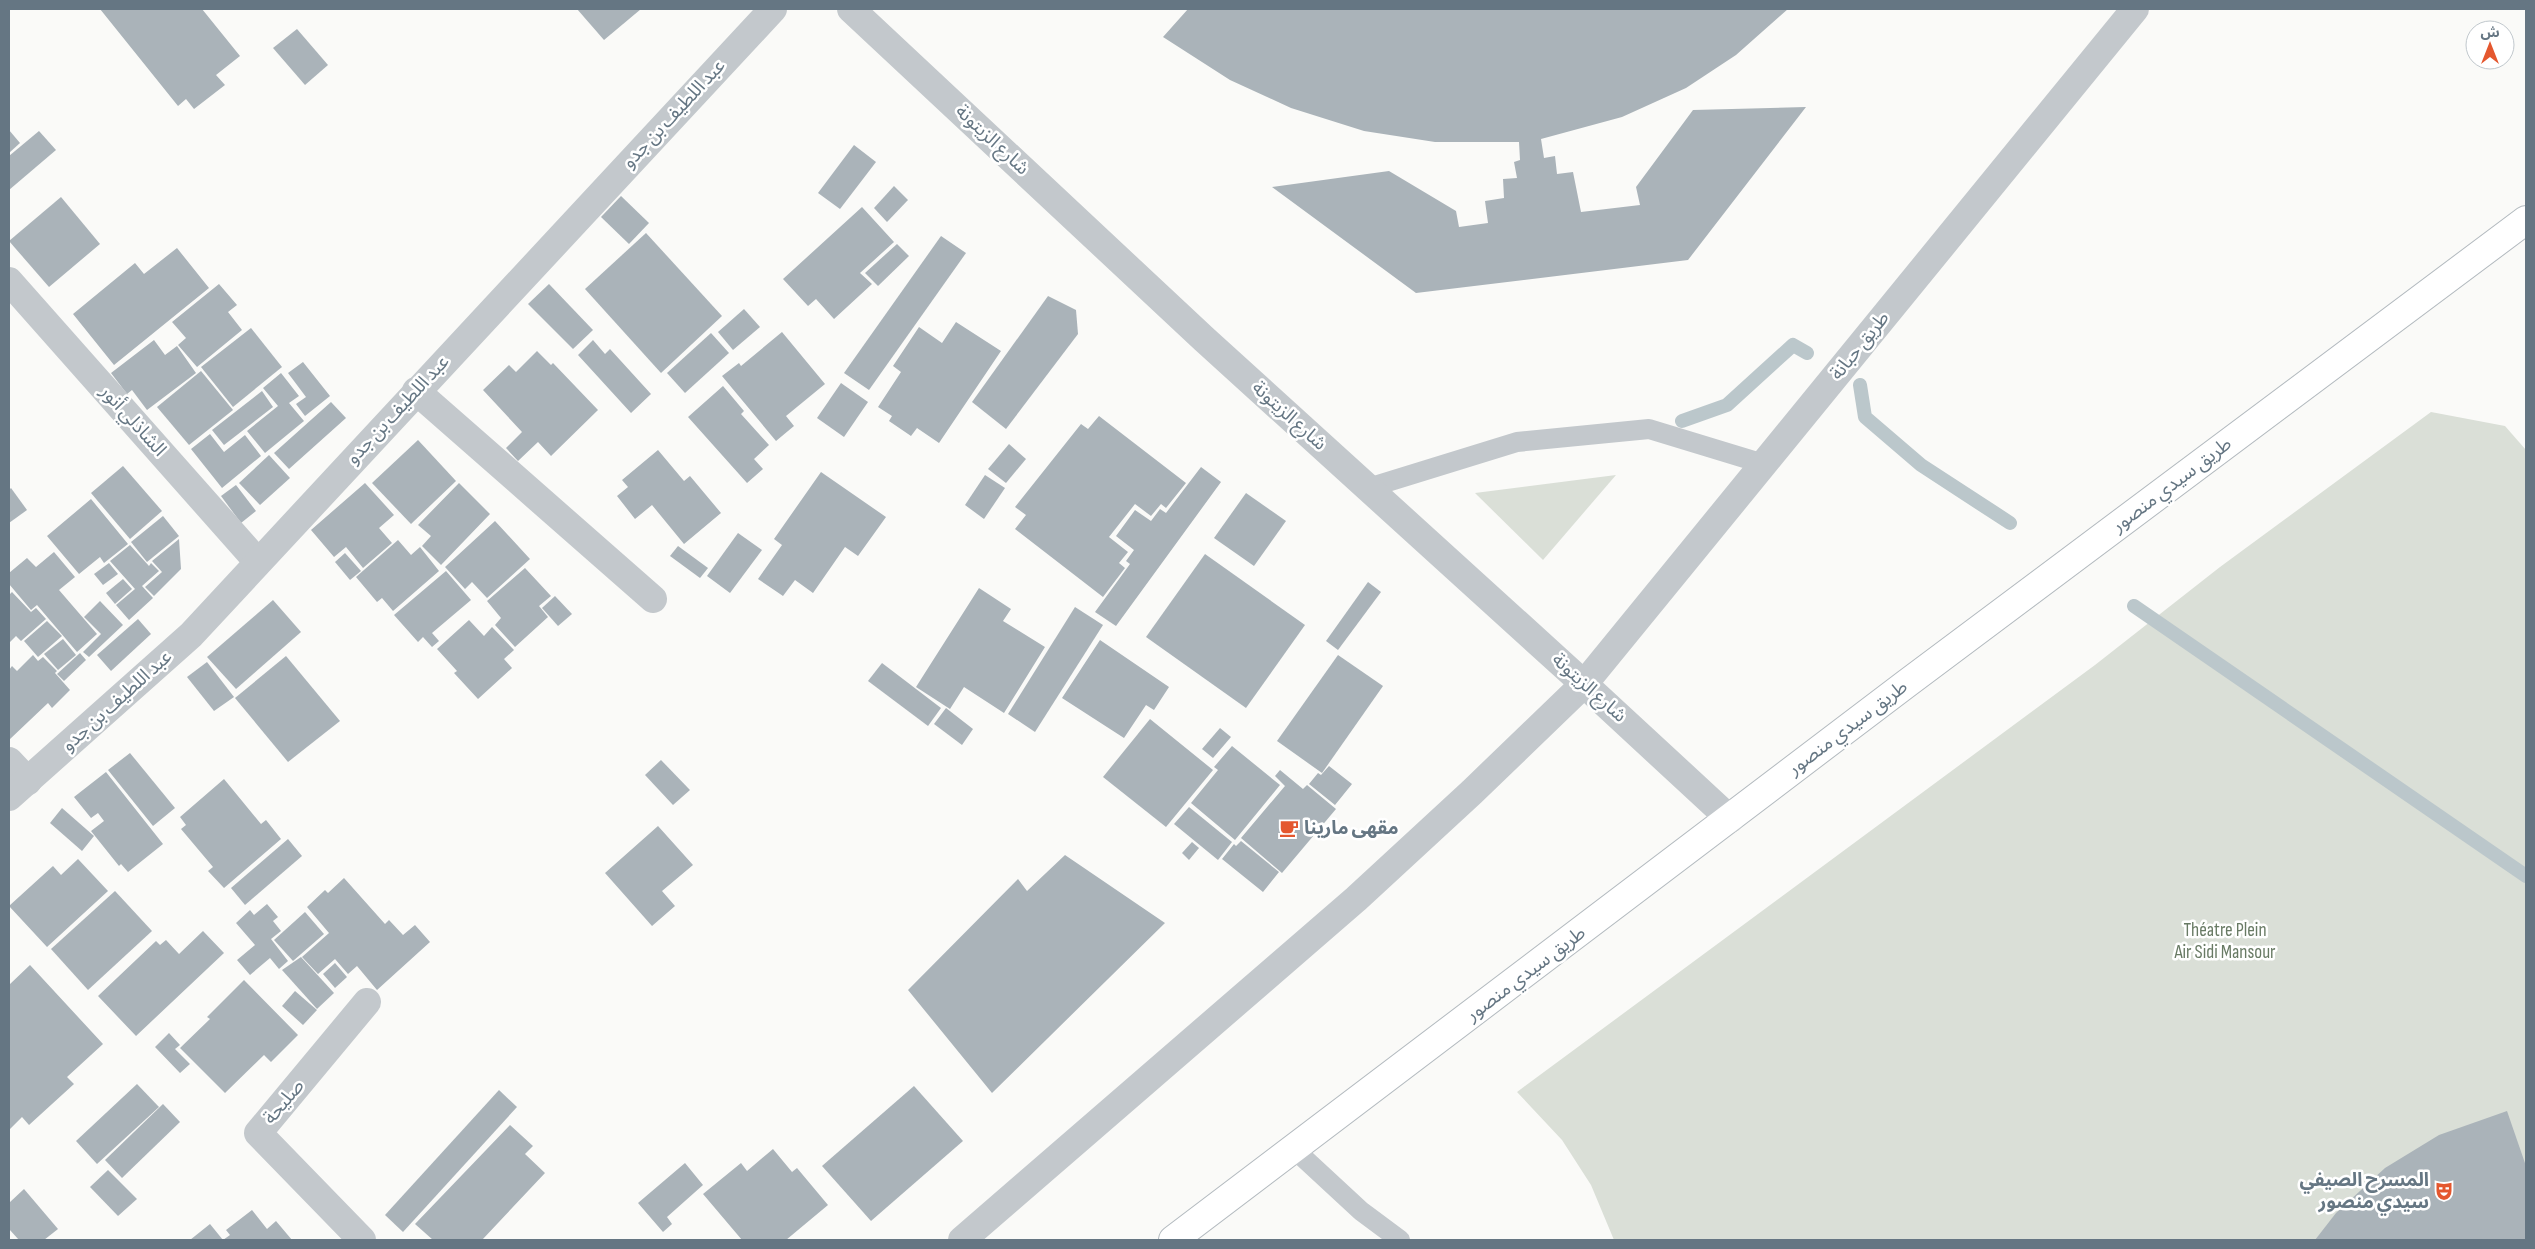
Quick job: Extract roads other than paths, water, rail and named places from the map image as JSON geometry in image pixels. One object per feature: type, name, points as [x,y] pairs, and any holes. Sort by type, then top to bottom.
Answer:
[{"type":"main road","name":"طريق سيدي منصور","points":[[1173,1240],[1906,684],[2526,220]]},
{"type":"street","name":"عبد اللطيف بن جدو","points":[[18,789],[191,635],[257,561],[772,9]]},
{"type":"street","name":"شارع الزيتونة","points":[[851,9],[1197,332],[1730,819]]},
{"type":"street","name":"طريق حبانة","points":[[962,1240],[1356,899],[1472,792],[1584,684],[2136,9]]},
{"type":"street","name":"الشاذلي أنور","points":[[9,281],[257,561]]},
{"type":"street","points":[[416,391],[654,599]]},
{"type":"street","points":[[9,761],[18,789]]},
{"type":"street","name":"صليحة","points":[[362,1240],[258,1133],[367,1002]]},
{"type":"lane","points":[[1368,488],[1517,442],[1649,429],[1764,464]]},
{"type":"lane","points":[[1294,1149],[1360,1210],[1400,1240]]},
{"type":"waterway","points":[[1682,421],[1727,405],[1793,345],[1807,353]]},
{"type":"waterway","points":[[1860,385],[1865,417],[1921,465],[2010,523]]},
{"type":"waterway","points":[[2134,606],[2526,876]]},
{"type":"place","name":"مقهى مارينا","points":[[1289,828]]},
{"type":"place","name":"المسرح الصيفي سيدي منصور","points":[[2444,1191]]},
{"type":"park label","name":"Théatre Plein Air Sidi Mansour","points":[[2225,941]]}]
